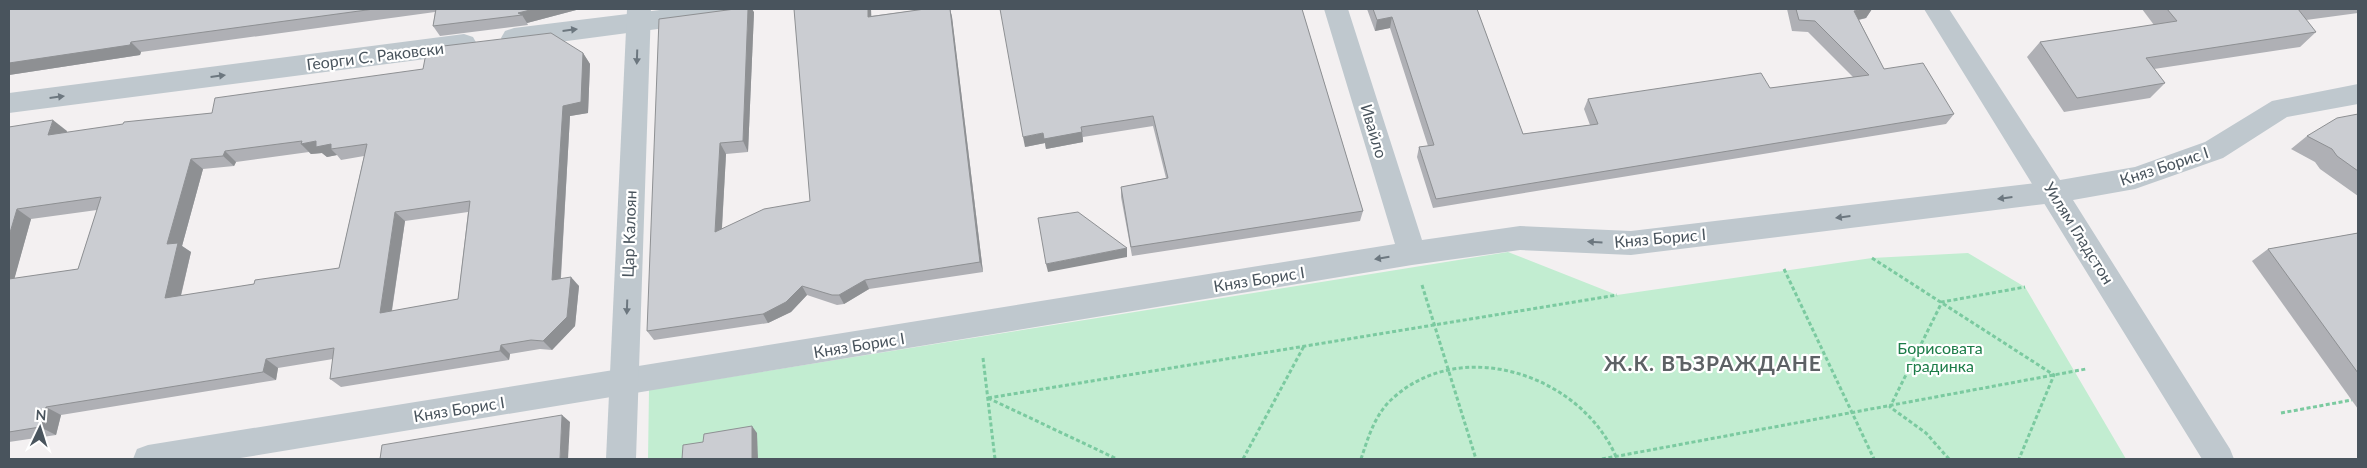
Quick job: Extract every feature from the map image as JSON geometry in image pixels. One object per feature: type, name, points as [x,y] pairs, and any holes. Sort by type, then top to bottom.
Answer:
[{"type":"street","name":"Георги С. Раковски","points":[[9,104],[638,15],[741,9]]},
{"type":"street","name":"Ивайло","points":[[1336,9],[1412,253]]},
{"type":"street","name":"Уилям Гладстон","points":[[1936,9],[2053,192],[2219,459]]},
{"type":"street","name":"Цар Калоян","points":[[621,459],[638,15]]},
{"type":"street","name":"Княз Борис I","points":[[148,459],[624,383],[1412,253],[1520,238],[1631,243],[2053,192],[2135,178],[2214,150],[2281,108],[2358,94]]},
{"type":"path","points":[[1412,253],[1476,459]]},
{"type":"path","points":[[1872,258],[2054,375]]},
{"type":"path","points":[[1784,269],[1874,459]]},
{"type":"path","points":[[1942,302],[2025,287]]},
{"type":"path","points":[[988,398],[1617,295]]},
{"type":"path","points":[[1890,407],[1942,302]]},
{"type":"path","points":[[1243,459],[1304,346]]},
{"type":"path","points":[[983,354],[995,459]]},
{"type":"path","points":[[1361,459],[1370,429],[1392,400],[1423,378],[1448,370],[1498,368],[1535,378],[1569,398],[1597,426],[1617,458]]},
{"type":"path","points":[[1602,459],[1617,458],[1851,412],[1890,407],[2086,369]]},
{"type":"path","points":[[2019,459],[2054,375]]},
{"type":"path","points":[[988,398],[1117,459]]},
{"type":"path","points":[[2281,413],[2352,400]]},
{"type":"path","points":[[1890,407],[1926,433],[1950,459]]},
{"type":"green space","name":"Борисовата градинка","points":[[1508,252],[1617,295],[1872,258],[1968,253],[2025,287],[2126,459],[648,459],[649,390]]},
{"type":"building","points":[[9,9],[374,9],[131,42],[130,45],[9,63]]},
{"type":"building","points":[[436,9],[534,9],[518,13],[522,15],[433,26]]},
{"type":"building","points":[[748,9],[743,141],[720,143],[715,232],[764,209],[810,201],[794,9],[868,9],[868,17],[925,9],[950,9],[980,262],[865,280],[839,295],[832,295],[802,286],[786,302],[763,314],[647,331],[659,19]]},
{"type":"building","points":[[1000,9],[1302,9],[1363,211],[1131,247],[1121,187],[1168,178],[1153,116],[1081,127],[1082,132],[1044,139],[1043,133],[1023,137]]},
{"type":"building","points":[[1373,9],[1477,9],[1523,134],[1598,124],[1588,99],[1761,73],[1770,88],[1869,75],[1815,21],[1799,20],[1796,9],[1865,9],[1854,11],[1884,69],[1923,63],[1954,114],[1436,199],[1419,147],[1434,145],[1392,17],[1377,20]]},
{"type":"building","points":[[2167,9],[2298,9],[2316,32],[2146,58],[2165,83],[2077,98],[2040,42],[2177,21]]},
{"type":"building","points":[[551,33],[583,53],[581,102],[563,106],[552,280],[571,277],[567,317],[543,341],[531,340],[501,345],[500,351],[330,379],[334,348],[266,359],[263,372],[46,407],[40,427],[9,432],[9,279],[78,269],[101,197],[17,209],[9,236],[9,127],[53,120],[48,135],[123,124],[124,122],[212,113],[215,98],[423,69],[427,48]],"holes":[[[302,141],[301,144],[316,141],[316,147],[331,144],[331,149],[367,144],[339,268],[255,280],[254,284],[165,298],[178,243],[167,244],[191,159],[223,156],[225,151]],[[470,201],[458,299],[380,313],[395,212]]]},
{"type":"building","points":[[2358,114],[2358,171],[2337,156],[2332,149],[2307,136],[2337,118]]},
{"type":"building","points":[[1078,212],[1127,248],[1046,264],[1038,218]]},
{"type":"building","points":[[2358,233],[2358,373],[2268,249]]},
{"type":"building","points":[[562,415],[560,459],[380,459],[382,445]]},
{"type":"building","points":[[752,426],[752,459],[682,459],[683,445],[703,442],[704,434]]},
{"type":"district","name":"Ж.К. ВЪЗРАЖДАНЕ","points":[[1713,364]]}]
